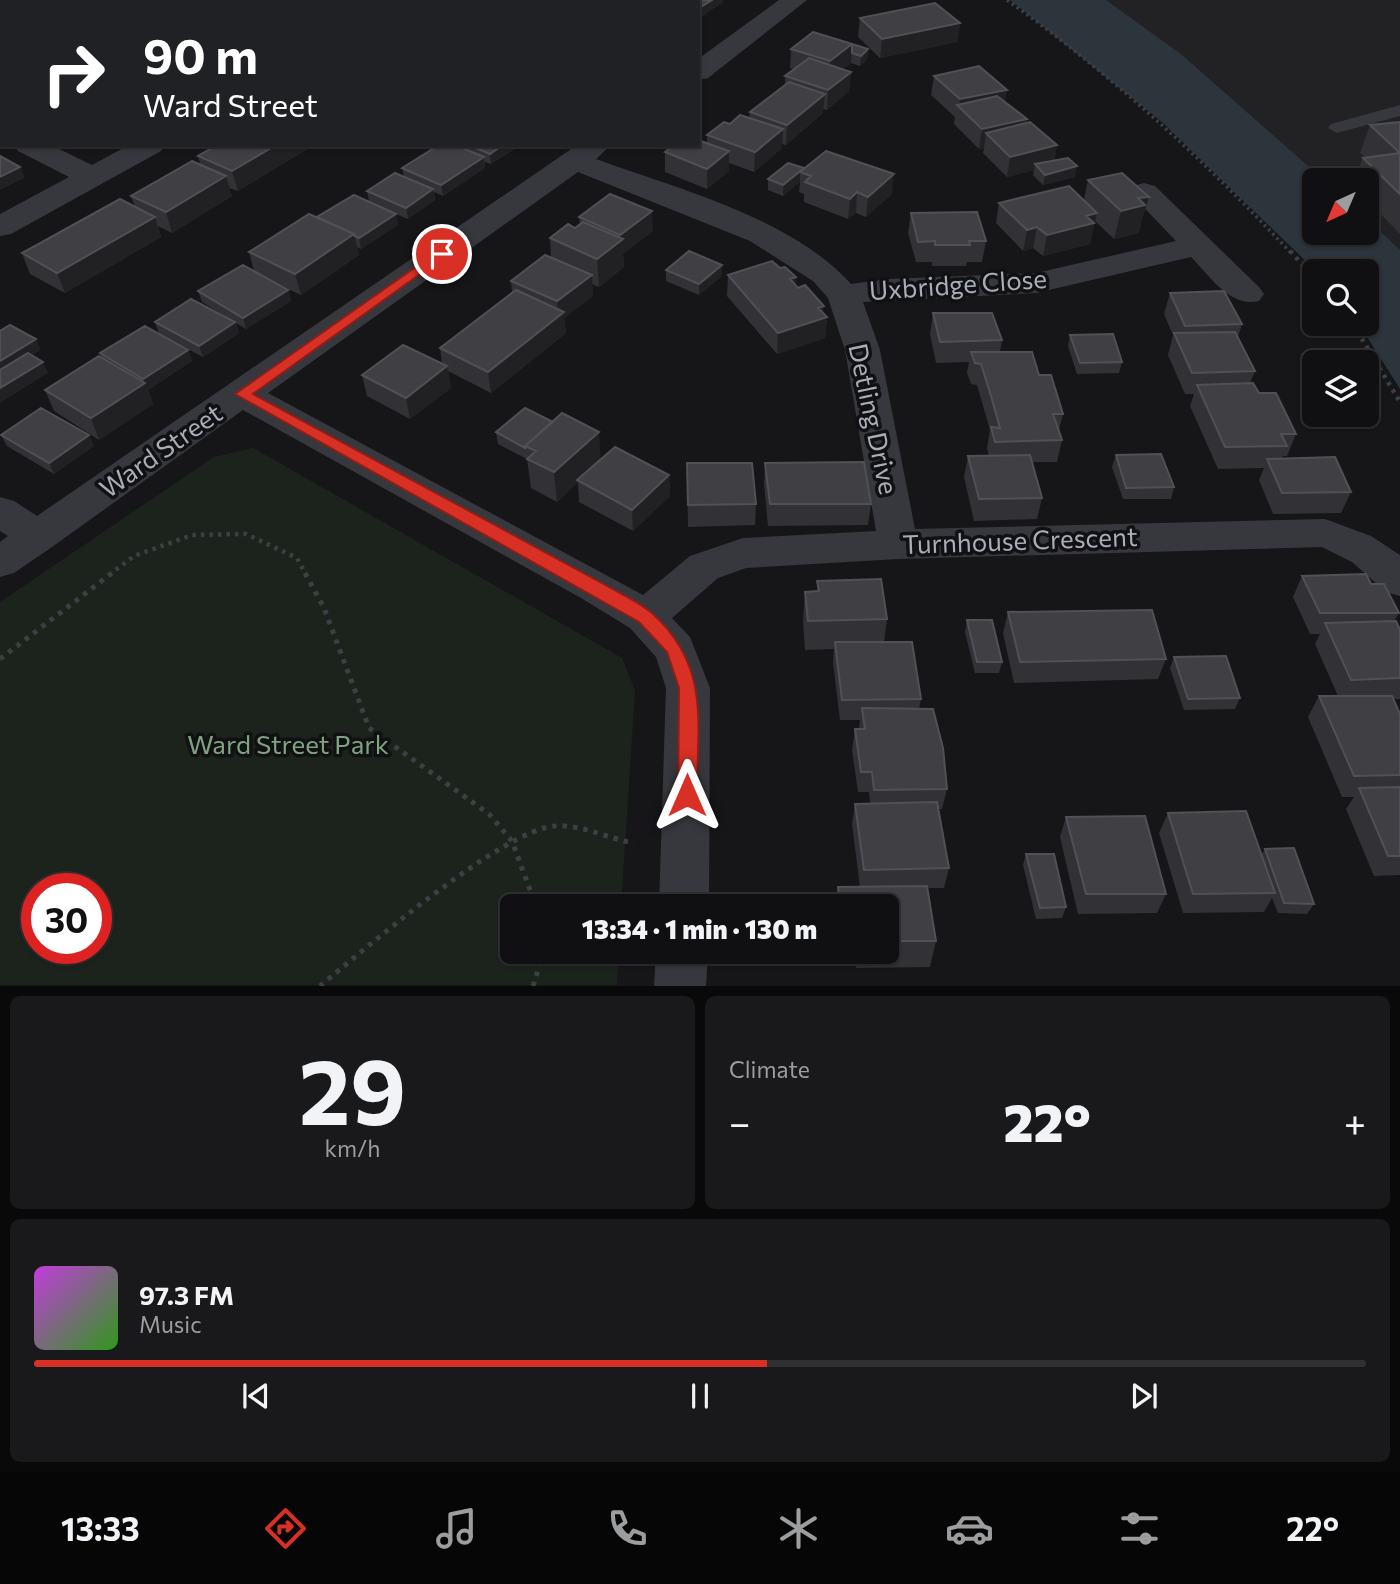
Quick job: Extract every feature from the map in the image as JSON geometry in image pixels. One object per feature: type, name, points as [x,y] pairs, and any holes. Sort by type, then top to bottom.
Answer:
[{"type":"street","points":[[700,71],[795,0]]},
{"type":"street","points":[[32,147],[92,177]]},
{"type":"street","points":[[0,227],[147,147]]},
{"type":"street","points":[[586,153],[794,252],[827,275],[842,295]]},
{"type":"street","name":"Ward Street","points":[[0,562],[586,153]]},
{"type":"street","points":[[1144,192],[1247,294]]},
{"type":"street","name":"Uxbridge Close","points":[[842,295],[888,289],[1036,283],[1197,246]]},
{"type":"street","name":"Detling Drive","points":[[842,295],[865,365],[898,544]]},
{"type":"street","points":[[242,394],[596,587],[645,617],[675,649],[688,688],[685,894]]},
{"type":"street","points":[[0,511],[38,537]]},
{"type":"street","name":"Turnhouse Crescent","points":[[645,617],[704,568],[743,553],[898,544],[1325,533],[1355,545],[1387,564],[1400,581]]},
{"type":"street","points":[[680,985],[681,964]]},
{"type":"lane","points":[[1337,128],[1400,110]]},
{"type":"path","points":[[1007,0],[1106,78],[1237,194],[1302,264]]},
{"type":"path","points":[[1360,336],[1400,402]]},
{"type":"path","points":[[0,659],[134,556],[192,535],[246,534],[297,558],[324,608],[369,728],[489,814],[512,841],[532,894]]},
{"type":"path","points":[[320,985],[415,911],[512,841],[553,825],[624,842],[687,849]]},
{"type":"path","points":[[533,985],[540,964]]},
{"type":"shaded area","points":[[1010,0],[1106,0],[1182,55],[1310,168],[1302,168],[1302,245],[1379,245],[1379,230],[1400,250],[1400,389],[1379,356],[1379,350],[1375,350],[1367,336],[1379,336],[1379,259],[1304,259],[1162,122]]},
{"type":"shaded area","points":[[1083,0],[1400,0],[1400,295],[1373,245],[1379,245],[1379,168],[1302,168],[1302,171]]},
{"type":"green space","name":"Ward Street Park","points":[[253,448],[622,658],[635,691],[622,894],[500,894],[500,964],[618,964],[617,985],[0,985],[0,602],[214,457]]},
{"type":"building","points":[[700,0],[712,0],[700,7]]},
{"type":"building","points":[[935,3],[960,23],[882,39],[860,18]]},
{"type":"building","points":[[813,32],[852,44],[830,61],[791,49]]},
{"type":"building","points":[[852,44],[868,49],[861,56],[852,53]]},
{"type":"building","points":[[809,58],[851,72],[828,90],[785,76]]},
{"type":"building","points":[[979,66],[1007,90],[960,99],[934,76]]},
{"type":"building","points":[[789,82],[825,94],[787,125],[750,112]]},
{"type":"building","points":[[997,96],[1027,119],[982,129],[957,105]]},
{"type":"building","points":[[740,115],[783,129],[755,152],[707,135],[724,122],[730,124]]},
{"type":"building","points":[[1030,122],[1057,145],[1010,157],[986,133]]},
{"type":"building","points":[[1400,122],[1400,153],[1370,125]]},
{"type":"building","points":[[700,141],[729,151],[707,169],[665,152],[671,147],[700,147]]},
{"type":"building","points":[[214,147],[273,147],[232,171],[198,156]]},
{"type":"building","points":[[436,147],[460,147],[484,157],[441,185],[402,168]]},
{"type":"building","points":[[474,147],[500,147],[490,154]]},
{"type":"building","points":[[826,151],[894,174],[868,197],[857,192],[850,199],[805,182],[811,176],[800,172]]},
{"type":"building","points":[[1400,153],[1400,194],[1379,174],[1379,168],[1373,168],[1363,158]]},
{"type":"building","points":[[0,156],[20,167],[0,177]]},
{"type":"building","points":[[1068,158],[1077,166],[1045,175],[1035,164]]},
{"type":"building","points":[[192,161],[226,176],[166,212],[131,196]]},
{"type":"building","points":[[788,163],[804,168],[783,185],[768,179]]},
{"type":"building","points":[[395,173],[433,189],[406,208],[367,191]]},
{"type":"building","points":[[1122,173],[1149,197],[1138,198],[1145,205],[1121,211],[1088,180]]},
{"type":"building","points":[[1069,186],[1097,213],[1086,216],[1094,223],[1047,235],[1037,227],[1027,230],[999,203]]},
{"type":"building","points":[[610,194],[652,211],[620,235],[579,217]]},
{"type":"building","points":[[354,195],[396,214],[359,238],[317,217]]},
{"type":"building","points":[[120,199],[155,217],[57,273],[22,253]]},
{"type":"building","points":[[977,212],[986,241],[969,241],[970,245],[918,242],[911,213]]},
{"type":"building","points":[[309,214],[354,234],[295,274],[249,252]]},
{"type":"building","points":[[583,222],[623,239],[597,259],[550,238],[568,224],[575,228]]},
{"type":"building","points":[[689,251],[722,265],[699,284],[666,270]]},
{"type":"building","points":[[545,255],[592,275],[557,301],[511,281]]},
{"type":"building","points":[[772,261],[780,268],[785,267],[796,277],[790,279],[798,288],[805,285],[824,306],[818,308],[827,317],[778,333],[728,275]]},
{"type":"building","points":[[243,265],[288,290],[243,318],[198,291]]},
{"type":"building","points":[[516,290],[564,312],[488,372],[440,348]]},
{"type":"building","points":[[1224,291],[1242,324],[1185,326],[1170,293]]},
{"type":"building","points":[[191,299],[235,322],[199,346],[155,322]]},
{"type":"building","points":[[933,313],[992,313],[1002,340],[940,342]]},
{"type":"building","points":[[10,325],[36,339],[0,361],[0,331]]},
{"type":"building","points":[[145,326],[188,350],[143,379],[100,353]]},
{"type":"building","points":[[1235,332],[1255,371],[1192,373],[1174,333]]},
{"type":"building","points":[[1113,334],[1122,362],[1080,363],[1070,335]]},
{"type":"building","points":[[403,345],[447,366],[406,398],[362,375]]},
{"type":"building","points":[[971,352],[1032,352],[1039,375],[1051,375],[1063,414],[1053,414],[1062,440],[995,442],[991,427],[1000,428],[981,364],[975,363]]},
{"type":"building","points":[[28,353],[43,362],[0,388],[0,370]]},
{"type":"building","points":[[99,356],[145,383],[91,418],[45,390]]},
{"type":"building","points":[[1253,383],[1259,393],[1276,393],[1296,434],[1281,434],[1287,446],[1225,447],[1197,385]]},
{"type":"building","points":[[41,408],[89,435],[49,463],[1,435]]},
{"type":"building","points":[[525,408],[553,422],[525,448],[496,432]]},
{"type":"building","points":[[562,413],[599,432],[554,472],[527,459],[536,451],[525,446]]},
{"type":"building","points":[[615,447],[669,475],[632,510],[577,480]]},
{"type":"building","points":[[1161,454],[1174,487],[1126,488],[1116,455]]},
{"type":"building","points":[[1030,455],[1042,498],[979,499],[968,456]]},
{"type":"building","points":[[1335,457],[1351,492],[1282,493],[1267,459]]},
{"type":"building","points":[[864,462],[871,504],[770,504],[765,463]]},
{"type":"building","points":[[687,463],[752,463],[756,504],[688,505]]},
{"type":"building","points":[[1366,574],[1371,584],[1384,584],[1399,613],[1320,613],[1302,576]]},
{"type":"building","points":[[881,579],[887,619],[808,621],[805,592],[819,591],[817,581]]},
{"type":"building","points":[[1152,610],[1166,659],[1020,662],[1008,612]]},
{"type":"building","points":[[967,620],[992,620],[1002,662],[977,662]]},
{"type":"building","points":[[1396,621],[1400,630],[1400,678],[1351,680],[1325,623]]},
{"type":"building","points":[[835,642],[912,642],[921,699],[842,700]]},
{"type":"building","points":[[1226,656],[1240,698],[1188,699],[1174,657]]},
{"type":"building","points":[[1319,696],[1392,696],[1400,714],[1400,775],[1354,776]]},
{"type":"building","points":[[862,708],[933,709],[943,748],[947,789],[874,790],[872,772],[861,772],[855,729],[865,729]]},
{"type":"building","points":[[1400,787],[1400,856],[1388,856],[1359,788]]},
{"type":"building","points":[[937,802],[949,868],[864,870],[855,804]]},
{"type":"building","points":[[1246,811],[1275,893],[1193,894],[1168,813]]},
{"type":"building","points":[[1145,816],[1166,894],[1086,894],[1066,817]]},
{"type":"building","points":[[1294,848],[1314,904],[1284,903],[1265,849]]},
{"type":"building","points":[[1026,854],[1054,854],[1066,907],[1040,908]]},
{"type":"building","points":[[927,886],[936,941],[899,941],[899,894],[839,894],[838,887]]},
{"type":"route","points":[[442,254],[242,394],[596,587],[645,617],[675,649],[688,688],[687,795]]}]
